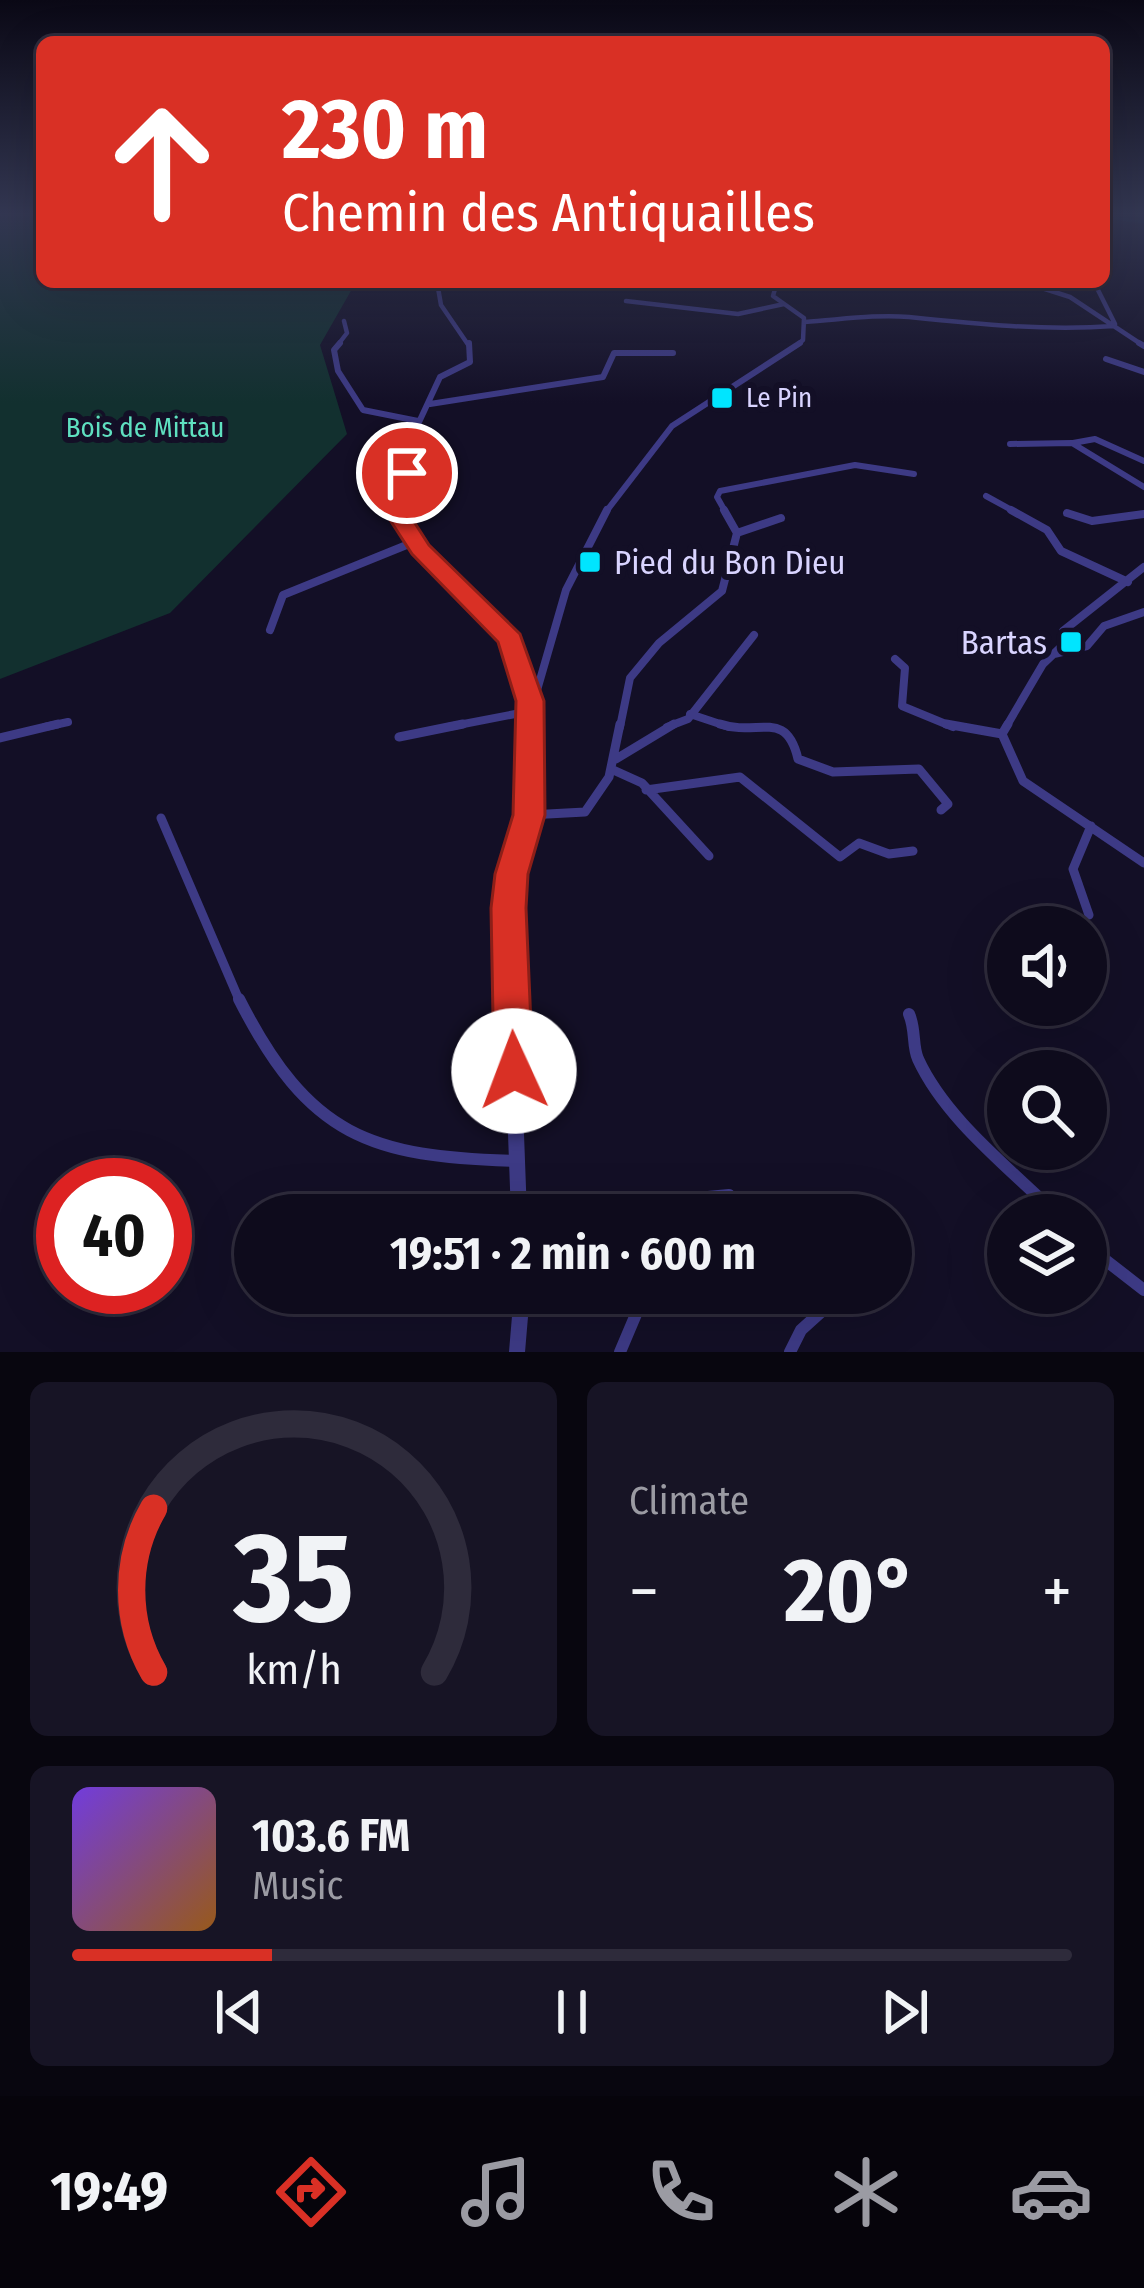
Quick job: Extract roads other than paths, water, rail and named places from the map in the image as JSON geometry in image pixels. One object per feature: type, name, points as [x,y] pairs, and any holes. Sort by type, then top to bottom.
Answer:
[{"type":"street","points":[[438,288],[441,305],[469,343],[470,358],[440,377],[418,421],[399,508],[415,542],[511,640],[530,706]]},
{"type":"street","points":[[773,288],[806,322],[908,317],[944,325],[980,321],[1051,331],[1107,319]]},
{"type":"street","points":[[1042,288],[1070,297],[1144,346]]},
{"type":"street","points":[[1096,288],[1107,319]]},
{"type":"street","points":[[626,301],[722,313],[784,304]]},
{"type":"street","points":[[344,321],[347,333],[334,350],[338,371],[363,410],[418,421]]},
{"type":"street","points":[[518,1194],[508,908],[529,815],[530,706],[543,641],[564,607],[591,532],[629,478],[683,416],[784,359],[802,340],[806,322]]},
{"type":"street","points":[[428,405],[495,387],[555,386],[603,377],[614,352],[673,353]]},
{"type":"street","points":[[1106,359],[1144,372]]},
{"type":"street","points":[[1010,444],[1095,439],[1144,461]]},
{"type":"street","points":[[1072,443],[1144,487]]},
{"type":"street","points":[[529,815],[565,818],[585,812],[613,764],[622,694],[630,678],[659,643],[722,591],[737,533],[717,496],[720,491],[855,465],[914,475]]},
{"type":"street","points":[[986,496],[1047,530],[1061,551],[1127,582]]},
{"type":"street","points":[[1067,513],[1092,521],[1144,514]]},
{"type":"street","points":[[737,533],[781,518]]},
{"type":"street","points":[[270,630],[283,595],[415,542]]},
{"type":"street","points":[[1002,734],[1064,645],[1063,631],[1144,567]]},
{"type":"street","points":[[1053,655],[1087,646],[1104,626],[1144,612]]},
{"type":"street","points":[[613,764],[690,714],[754,635]]},
{"type":"street","points":[[895,659],[905,668],[902,706],[962,731],[1002,734]]},
{"type":"street","points":[[399,737],[530,706]]},
{"type":"street","points":[[690,714],[731,728],[782,728],[793,737],[798,759],[833,772],[920,770],[944,794],[948,804],[941,810]]},
{"type":"street","points":[[0,738],[68,722]]},
{"type":"street","points":[[1002,734],[1023,781],[1144,863]]},
{"type":"street","points":[[613,764],[646,790],[709,856]]},
{"type":"street","points":[[646,790],[740,777],[841,856],[860,843],[890,854],[913,851]]},
{"type":"street","points":[[161,818],[242,1006],[322,1112],[379,1147],[411,1155],[517,1161]]},
{"type":"street","points":[[1086,906],[1073,869],[1090,826]]},
{"type":"street","points":[[909,1014],[917,1033],[915,1053],[938,1095],[1036,1194]]},
{"type":"street","points":[[1107,1261],[1144,1290]]},
{"type":"street","points":[[517,1352],[520,1314]]},
{"type":"street","points":[[620,1352],[636,1314]]},
{"type":"street","points":[[790,1352],[801,1330],[819,1314]]},
{"type":"place","name":"Le Pin","points":[[722,398]]},
{"type":"place","name":"Pied du Bon Dieu","points":[[590,562]]},
{"type":"place","name":"Bartas","points":[[1071,642]]},
{"type":"park label","name":"Bois de Mittau","points":[[145,428]]}]
